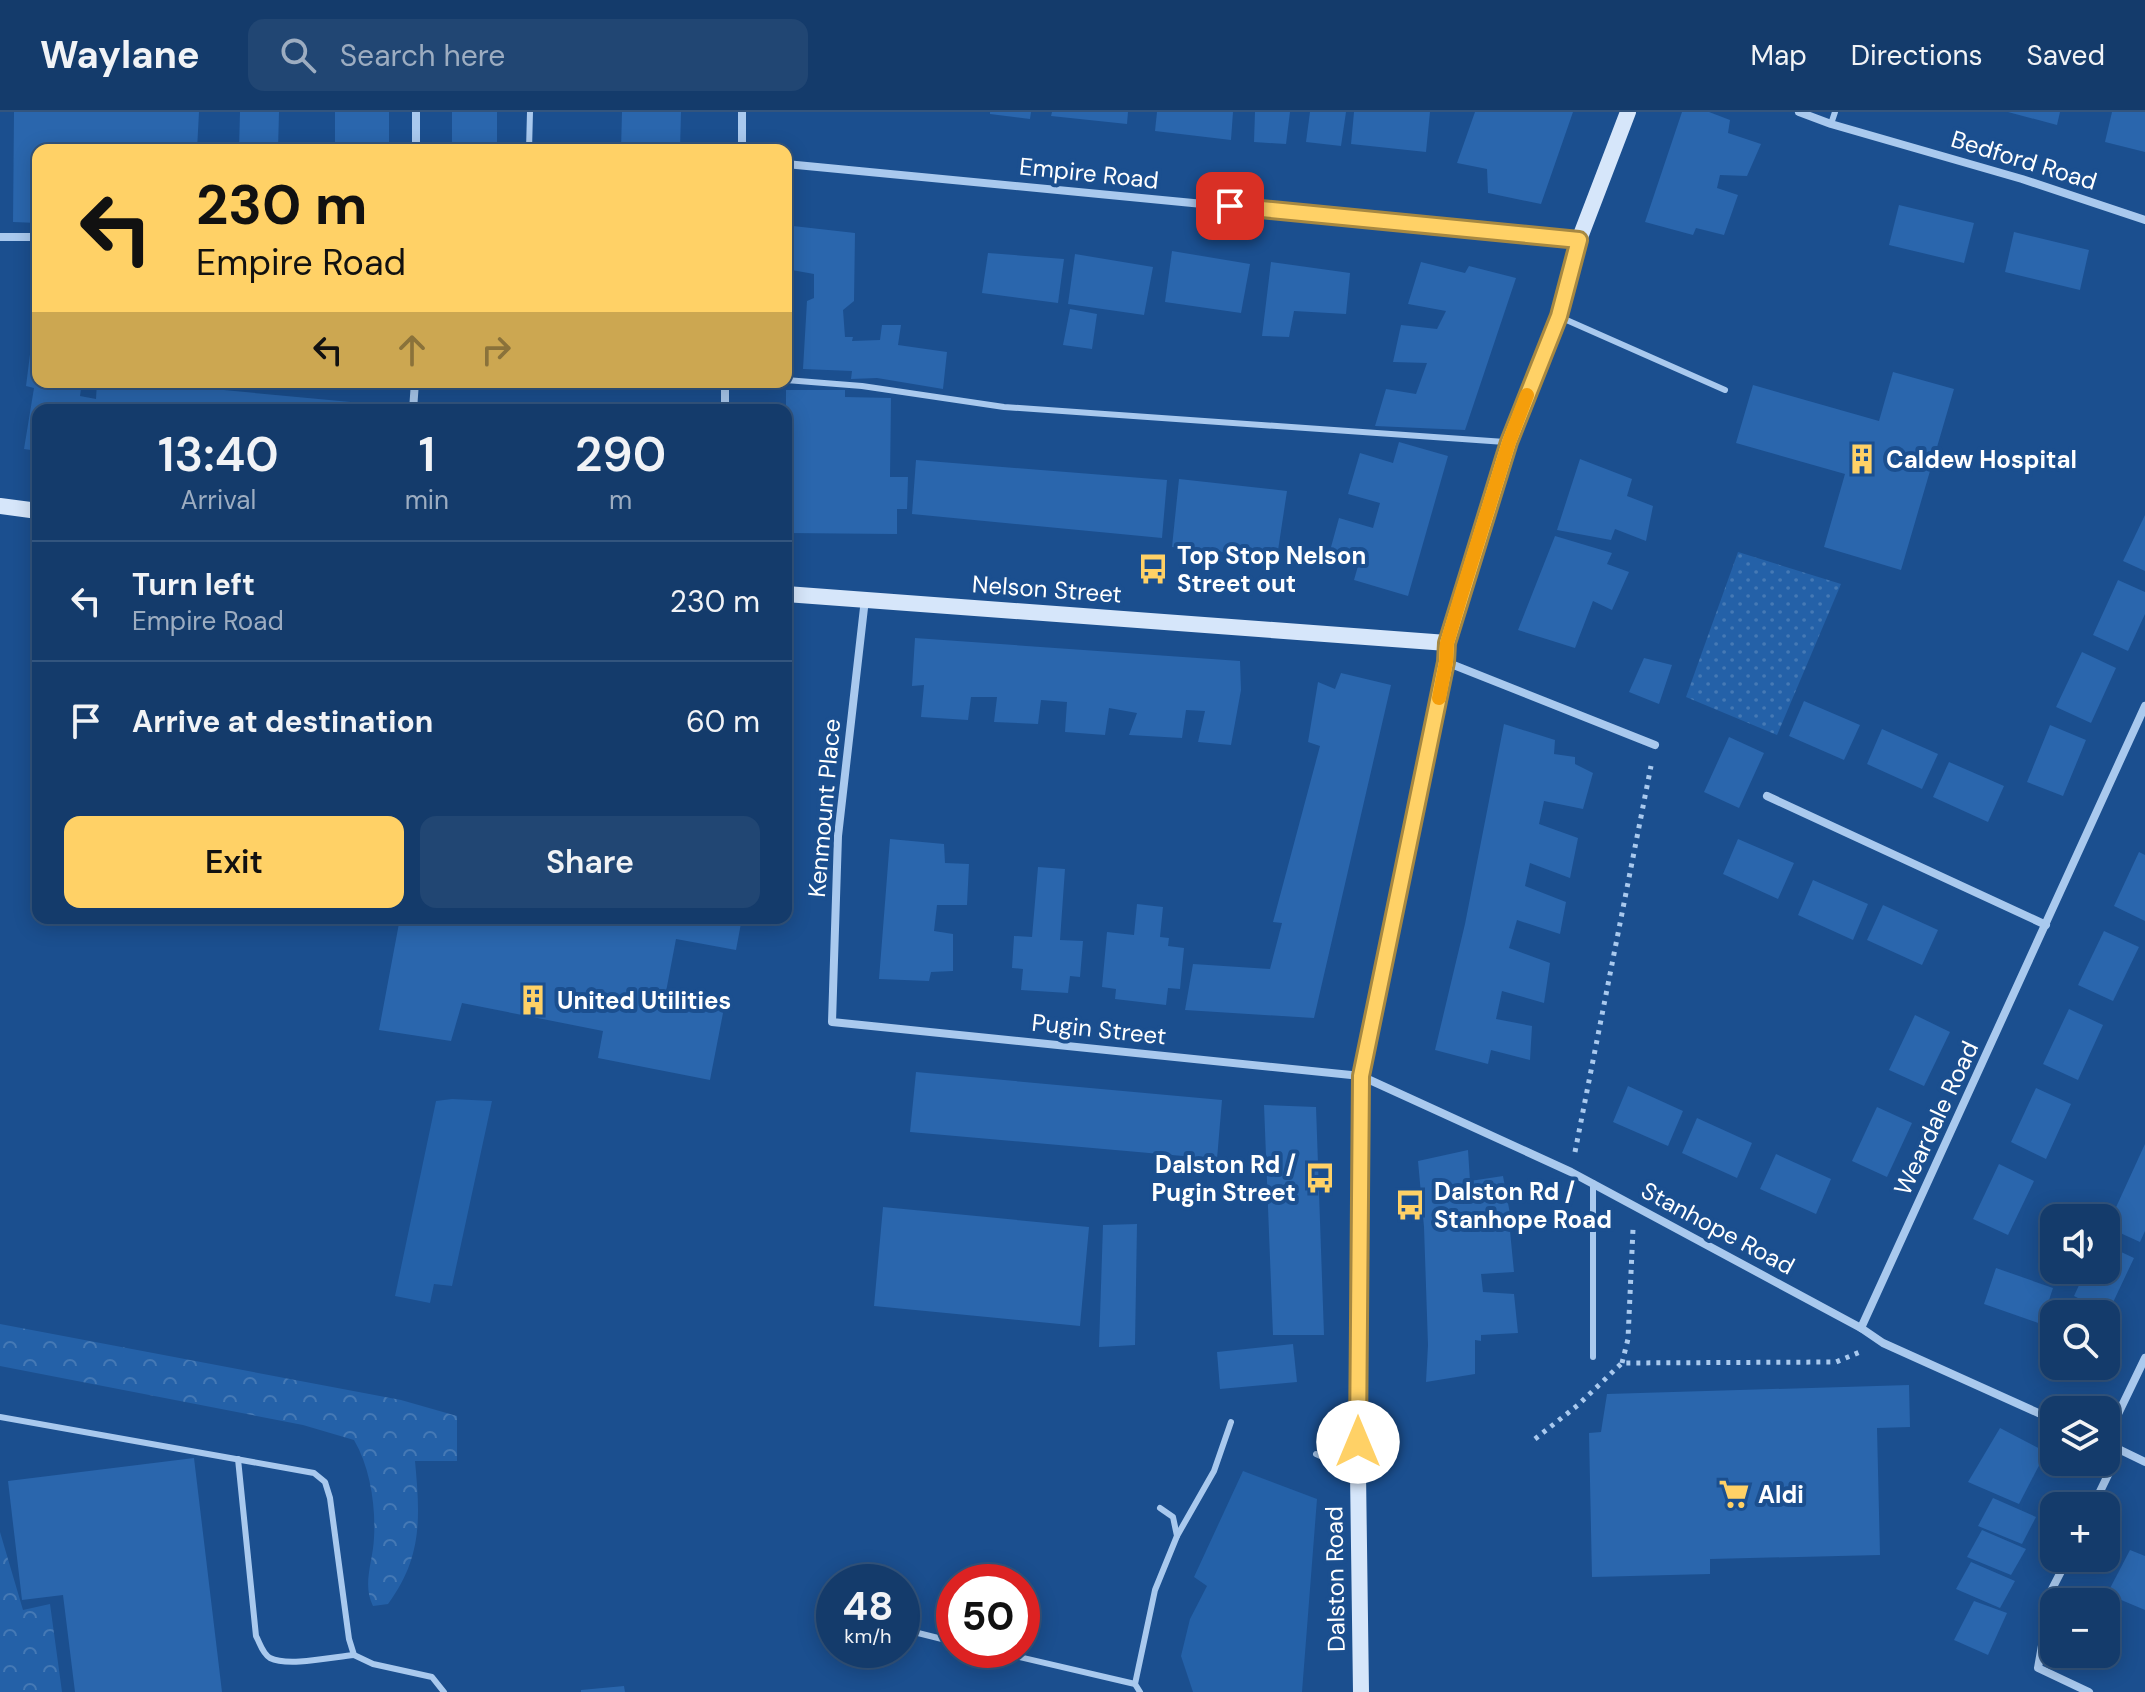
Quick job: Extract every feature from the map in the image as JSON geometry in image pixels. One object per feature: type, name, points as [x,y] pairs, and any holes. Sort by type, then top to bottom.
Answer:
[{"type":"main road","name":"Dalston Road","points":[[1361,1692],[1358,1473],[1361,1076],[1446,662],[1447,643],[1509,442],[1559,316],[1579,240],[1628,112]]},
{"type":"main road","points":[[0,506],[32,510]]},
{"type":"main road","name":"Nelson Street","points":[[792,594],[1447,643]]},
{"type":"street","points":[[416,112],[416,144]]},
{"type":"street","points":[[742,112],[742,144]]},
{"type":"street","name":"Bedford Road","points":[[1799,112],[2022,179],[2145,220]]},
{"type":"street","name":"Empire Road","points":[[792,165],[1579,240]]},
{"type":"street","points":[[0,237],[32,237]]},
{"type":"street","name":"Kenmount Place","points":[[832,1022],[838,836],[865,599]]},
{"type":"street","points":[[1446,662],[1655,745]]},
{"type":"street","name":"Weardale Road","points":[[1861,1328],[2144,713]]},
{"type":"street","points":[[1767,796],[2046,925]]},
{"type":"street","name":"Pugin Street","points":[[832,1022],[1361,1076]]},
{"type":"street","name":"Stanhope Road","points":[[1361,1076],[1571,1172],[1861,1328],[1883,1343],[2040,1414]]},
{"type":"street","points":[[2120,1411],[2145,1358]]},
{"type":"street","points":[[2120,1450],[2145,1462]]},
{"type":"street","points":[[2061,1572],[2052,1589],[2038,1668],[2089,1692]]},
{"type":"lane","points":[[529,144],[530,112]]},
{"type":"lane","points":[[1831,124],[1835,112]]},
{"type":"lane","points":[[1559,316],[1725,390]]},
{"type":"lane","points":[[792,380],[862,386],[1004,407],[1509,442]]},
{"type":"lane","points":[[1593,1183],[1593,1357]]},
{"type":"lane","points":[[0,1417],[314,1473],[325,1482],[330,1498],[349,1639],[354,1655]]},
{"type":"lane","points":[[1140,1692],[1135,1684],[1155,1590],[1177,1536],[1214,1471],[1231,1422]]},
{"type":"lane","points":[[1316,1454],[1358,1473]]},
{"type":"lane","points":[[238,1459],[256,1636],[264,1652],[271,1658],[287,1661],[354,1655],[373,1664],[432,1677],[444,1692]]},
{"type":"lane","points":[[1160,1508],[1173,1517],[1177,1536]]},
{"type":"lane","points":[[1040,1662],[1135,1684]]},
{"type":"path","points":[[1571,1172],[1655,745]]},
{"type":"path","points":[[1535,1439],[1578,1405],[1622,1363],[1628,1339],[1634,1205]]},
{"type":"path","points":[[1622,1363],[1836,1362],[1883,1343]]},
{"type":"green space","points":[[1738,552],[1841,584],[1777,735],[1686,697]]},
{"type":"green space","points":[[436,1101],[492,1101],[452,1286],[434,1284],[430,1303],[395,1296]]},
{"type":"green space","points":[[0,1324],[401,1400],[457,1416],[457,1461],[415,1461],[418,1518],[413,1553],[408,1570],[388,1604],[373,1606],[368,1589],[373,1547],[373,1500],[368,1474],[354,1440],[303,1425],[0,1366]]},
{"type":"green space","points":[[1243,1471],[1317,1499],[1302,1692],[1193,1692],[1181,1656],[1190,1619],[1207,1586],[1194,1577]]},
{"type":"green space","points":[[0,1532],[23,1610],[50,1604],[62,1692],[0,1692]]},
{"type":"building","points":[[14,112],[199,112],[197,144],[32,144],[32,223],[13,222]]},
{"type":"building","points":[[240,112],[279,112],[278,144],[239,144]]},
{"type":"building","points":[[335,112],[389,112],[389,144],[335,144]]},
{"type":"building","points":[[452,112],[497,112],[497,144],[452,144]]},
{"type":"building","points":[[622,112],[681,112],[680,144],[621,144]]},
{"type":"building","points":[[990,112],[1031,112],[1030,119]]},
{"type":"building","points":[[1052,112],[1128,112],[1127,124],[1051,116]]},
{"type":"building","points":[[1157,112],[1233,112],[1231,140],[1155,131]]},
{"type":"building","points":[[1255,112],[1290,112],[1286,144],[1254,142]]},
{"type":"building","points":[[1310,112],[1346,112],[1341,146],[1306,142]]},
{"type":"building","points":[[1354,112],[1430,112],[1426,152],[1351,144]]},
{"type":"building","points":[[1475,112],[1573,112],[1541,204],[1488,193],[1487,169],[1457,163]]},
{"type":"building","points":[[1682,112],[1709,112],[1730,120],[1728,133],[1761,144],[1747,176],[1720,175],[1717,188],[1738,195],[1724,235],[1696,228],[1693,235],[1645,222]]},
{"type":"building","points":[[2008,112],[2060,112],[2057,125]]},
{"type":"building","points":[[2112,112],[2145,112],[2145,152],[2105,142]]},
{"type":"building","points":[[1899,205],[1974,223],[1964,263],[1889,245]]},
{"type":"building","points":[[793,226],[855,233],[854,301],[843,310],[845,337],[853,337],[852,341],[880,340],[882,325],[901,325],[898,345],[947,352],[943,389],[877,378],[851,379],[852,371],[803,369],[807,301],[814,298],[814,274],[792,270]]},
{"type":"building","points":[[2014,232],[2089,250],[2080,290],[2005,272]]},
{"type":"building","points":[[1172,251],[1250,264],[1241,313],[1165,302]]},
{"type":"building","points":[[988,253],[1064,259],[1058,303],[982,293]]},
{"type":"building","points":[[1075,254],[1153,267],[1144,315],[1068,304]]},
{"type":"building","points":[[1271,262],[1350,273],[1346,314],[1294,311],[1289,337],[1262,336]]},
{"type":"building","points":[[1421,262],[1465,273],[1469,266],[1516,278],[1465,430],[1375,426],[1386,389],[1416,394],[1427,363],[1393,362],[1401,325],[1437,329],[1446,311],[1408,304]]},
{"type":"building","points":[[1070,309],[1097,314],[1092,349],[1063,345]]},
{"type":"building","points":[[32,339],[32,388],[26,386]]},
{"type":"building","name":"Caldew Hospital","points":[[1893,372],[1954,389],[1901,570],[1824,547],[1845,474],[1736,443],[1753,385],[1879,421]]},
{"type":"building","points":[[34,388],[81,388],[80,396],[96,399],[97,388],[202,388],[372,404],[32,404],[32,450],[24,449]]},
{"type":"building","points":[[786,390],[845,390],[845,397],[891,398],[890,477],[908,477],[907,509],[897,509],[897,534],[792,533],[792,404],[786,404]]},
{"type":"building","points":[[1399,442],[1448,456],[1408,596],[1354,580],[1358,566],[1328,558],[1339,518],[1373,528],[1380,503],[1348,494],[1360,453],[1393,463]]},
{"type":"building","points":[[1580,459],[1632,479],[1627,496],[1653,506],[1646,541],[1615,529],[1611,540],[1557,530]]},
{"type":"building","points":[[916,460],[1167,480],[1162,538],[912,514]]},
{"type":"building","points":[[1179,479],[1287,491],[1277,557],[1172,547]]},
{"type":"building","points":[[2145,515],[2145,571],[2123,561]]},
{"type":"building","points":[[1555,536],[1612,553],[1607,564],[1629,572],[1612,610],[1593,601],[1575,648],[1518,630]]},
{"type":"building","points":[[2118,580],[2145,592],[2145,614],[2128,651],[2093,635]]},
{"type":"building","points":[[915,638],[1240,661],[1241,690],[1231,745],[1198,742],[1205,711],[1186,710],[1182,738],[1129,735],[1137,713],[1109,708],[1105,735],[1065,732],[1067,702],[1041,700],[1038,724],[994,722],[997,697],[971,697],[968,720],[921,717],[924,685],[912,686]]},
{"type":"building","points":[[2082,652],[2116,668],[2091,723],[2056,707]]},
{"type":"building","points":[[1644,658],[1672,665],[1659,704],[1629,692]]},
{"type":"building","points":[[1341,673],[1391,685],[1314,1018],[1185,1010],[1193,964],[1270,969],[1282,923],[1273,922],[1320,746],[1308,742],[1318,682],[1335,689]]},
{"type":"building","points":[[1804,701],[1860,725],[1844,760],[1789,736]]},
{"type":"building","points":[[1504,724],[1555,740],[1554,754],[1575,757],[1575,764],[1593,773],[1583,809],[1544,801],[1539,824],[1578,838],[1570,878],[1530,863],[1525,886],[1566,902],[1560,934],[1517,920],[1509,948],[1550,963],[1544,1003],[1502,991],[1496,1019],[1532,1026],[1530,1060],[1491,1050],[1488,1064],[1435,1050],[1465,924]]},
{"type":"building","points":[[2050,725],[2086,740],[2063,796],[2027,782]]},
{"type":"building","points":[[1882,729],[1938,754],[1922,789],[1867,764]]},
{"type":"building","points":[[1729,737],[1764,753],[1739,808],[1704,792]]},
{"type":"building","points":[[1949,762],[2004,786],[1988,822],[1933,797]]},
{"type":"building","points":[[890,839],[944,844],[945,863],[969,864],[967,905],[937,905],[934,931],[953,934],[953,971],[931,972],[929,981],[879,979]]},
{"type":"building","points":[[1738,839],[1794,863],[1778,899],[1723,874]]},
{"type":"building","points":[[2139,852],[2145,855],[2145,921],[2114,906]]},
{"type":"building","points":[[1038,867],[1065,869],[1060,940],[1083,941],[1080,977],[1070,976],[1068,993],[1021,990],[1023,969],[1012,968],[1014,936],[1032,937]]},
{"type":"building","points":[[1813,880],[1868,904],[1853,940],[1798,915]]},
{"type":"building","points":[[1137,904],[1163,907],[1160,937],[1169,938],[1168,946],[1184,948],[1180,989],[1168,988],[1166,1005],[1115,999],[1116,989],[1102,987],[1107,932],[1134,935]]},
{"type":"building","points":[[1883,905],[1938,930],[1922,965],[1867,940]]},
{"type":"building","name":"United Utilities","points":[[399,924],[741,924],[736,950],[676,939],[665,997],[724,1008],[710,1080],[598,1058],[603,1031],[462,1003],[451,1041],[379,1030]]},
{"type":"building","points":[[2104,931],[2139,947],[2113,1001],[2078,985]]},
{"type":"building","points":[[2069,1009],[2103,1025],[2078,1080],[2043,1064]]},
{"type":"building","points":[[1915,1015],[1950,1032],[1924,1086],[1889,1070]]},
{"type":"building","points":[[916,1072],[1222,1100],[1217,1159],[910,1132]]},
{"type":"building","points":[[1628,1086],[1683,1111],[1668,1146],[1613,1122]]},
{"type":"building","points":[[2036,1088],[2071,1104],[2046,1159],[2011,1142]]},
{"type":"building","points":[[1264,1105],[1316,1107],[1324,1335],[1273,1335]]},
{"type":"building","points":[[1877,1107],[1912,1123],[1887,1177],[1852,1161]]},
{"type":"building","points":[[1697,1118],[1752,1143],[1737,1178],[1682,1153]]},
{"type":"building","points":[[2145,1144],[2145,1231],[2140,1242],[2120,1233],[2120,1204],[2118,1204]]},
{"type":"building","points":[[1468,1150],[1470,1181],[1503,1176],[1510,1214],[1480,1216],[1483,1230],[1510,1231],[1514,1272],[1481,1274],[1483,1292],[1514,1294],[1518,1333],[1481,1335],[1481,1341],[1475,1340],[1475,1374],[1426,1382],[1428,1345],[1424,1227],[1418,1161]]},
{"type":"building","points":[[1776,1154],[1831,1179],[1816,1214],[1760,1189]]},
{"type":"building","points":[[1999,1164],[2034,1181],[2008,1235],[1973,1219]]},
{"type":"building","points":[[883,1207],[1089,1227],[1080,1326],[874,1306]]},
{"type":"building","points":[[1137,1224],[1135,1345],[1099,1347],[1103,1225]]},
{"type":"building","points":[[2120,1252],[2134,1258],[2114,1300],[2082,1300],[2074,1296],[2080,1284],[2120,1284]]},
{"type":"building","points":[[1996,1268],[2053,1288],[2049,1300],[2040,1300],[2040,1324],[1984,1304]]},
{"type":"building","points":[[1293,1344],[1297,1382],[1220,1389],[1217,1352]]},
{"type":"building","name":"Aldi","points":[[1909,1385],[1910,1427],[1877,1428],[1880,1555],[1710,1559],[1710,1574],[1592,1577],[1589,1433],[1601,1432],[1607,1394]]},
{"type":"building","points":[[2000,1428],[2040,1449],[2040,1464],[2019,1504],[1968,1482]]},
{"type":"building","points":[[194,1458],[222,1692],[75,1692],[63,1595],[22,1600],[8,1481]]},
{"type":"building","points":[[1993,1498],[2036,1517],[2022,1544],[1978,1526]]},
{"type":"building","points":[[1982,1530],[2026,1549],[2011,1575],[1967,1557]]},
{"type":"building","points":[[2130,1550],[2145,1556],[2145,1610],[2120,1599],[2120,1588],[2110,1588]]},
{"type":"building","points":[[1971,1562],[2015,1581],[2000,1608],[1956,1589]]},
{"type":"building","points":[[1974,1601],[2007,1613],[1988,1655],[1954,1640]]},
{"type":"building","points":[[624,1686],[625,1692],[581,1692],[581,1690]]},
{"type":"slow traffic","points":[[1439,698],[1447,643],[1509,442],[1527,395]]},
{"type":"place","name":"Caldew Hospital","points":[[1862,459]]},
{"type":"place","name":"Top Stop Nelson Street out","points":[[1153,569]]},
{"type":"place","name":"United Utilities","points":[[533,1000]]},
{"type":"place","name":"Dalston Rd / Pugin Street","points":[[1320,1178]]},
{"type":"place","name":"Dalston Rd / Stanhope Road","points":[[1410,1205]]},
{"type":"place","name":"Aldi","points":[[1734,1494]]},
{"type":"route","points":[[1230,206],[1579,240],[1559,316],[1509,442],[1447,643],[1446,662],[1361,1076],[1358,1442]]}]
